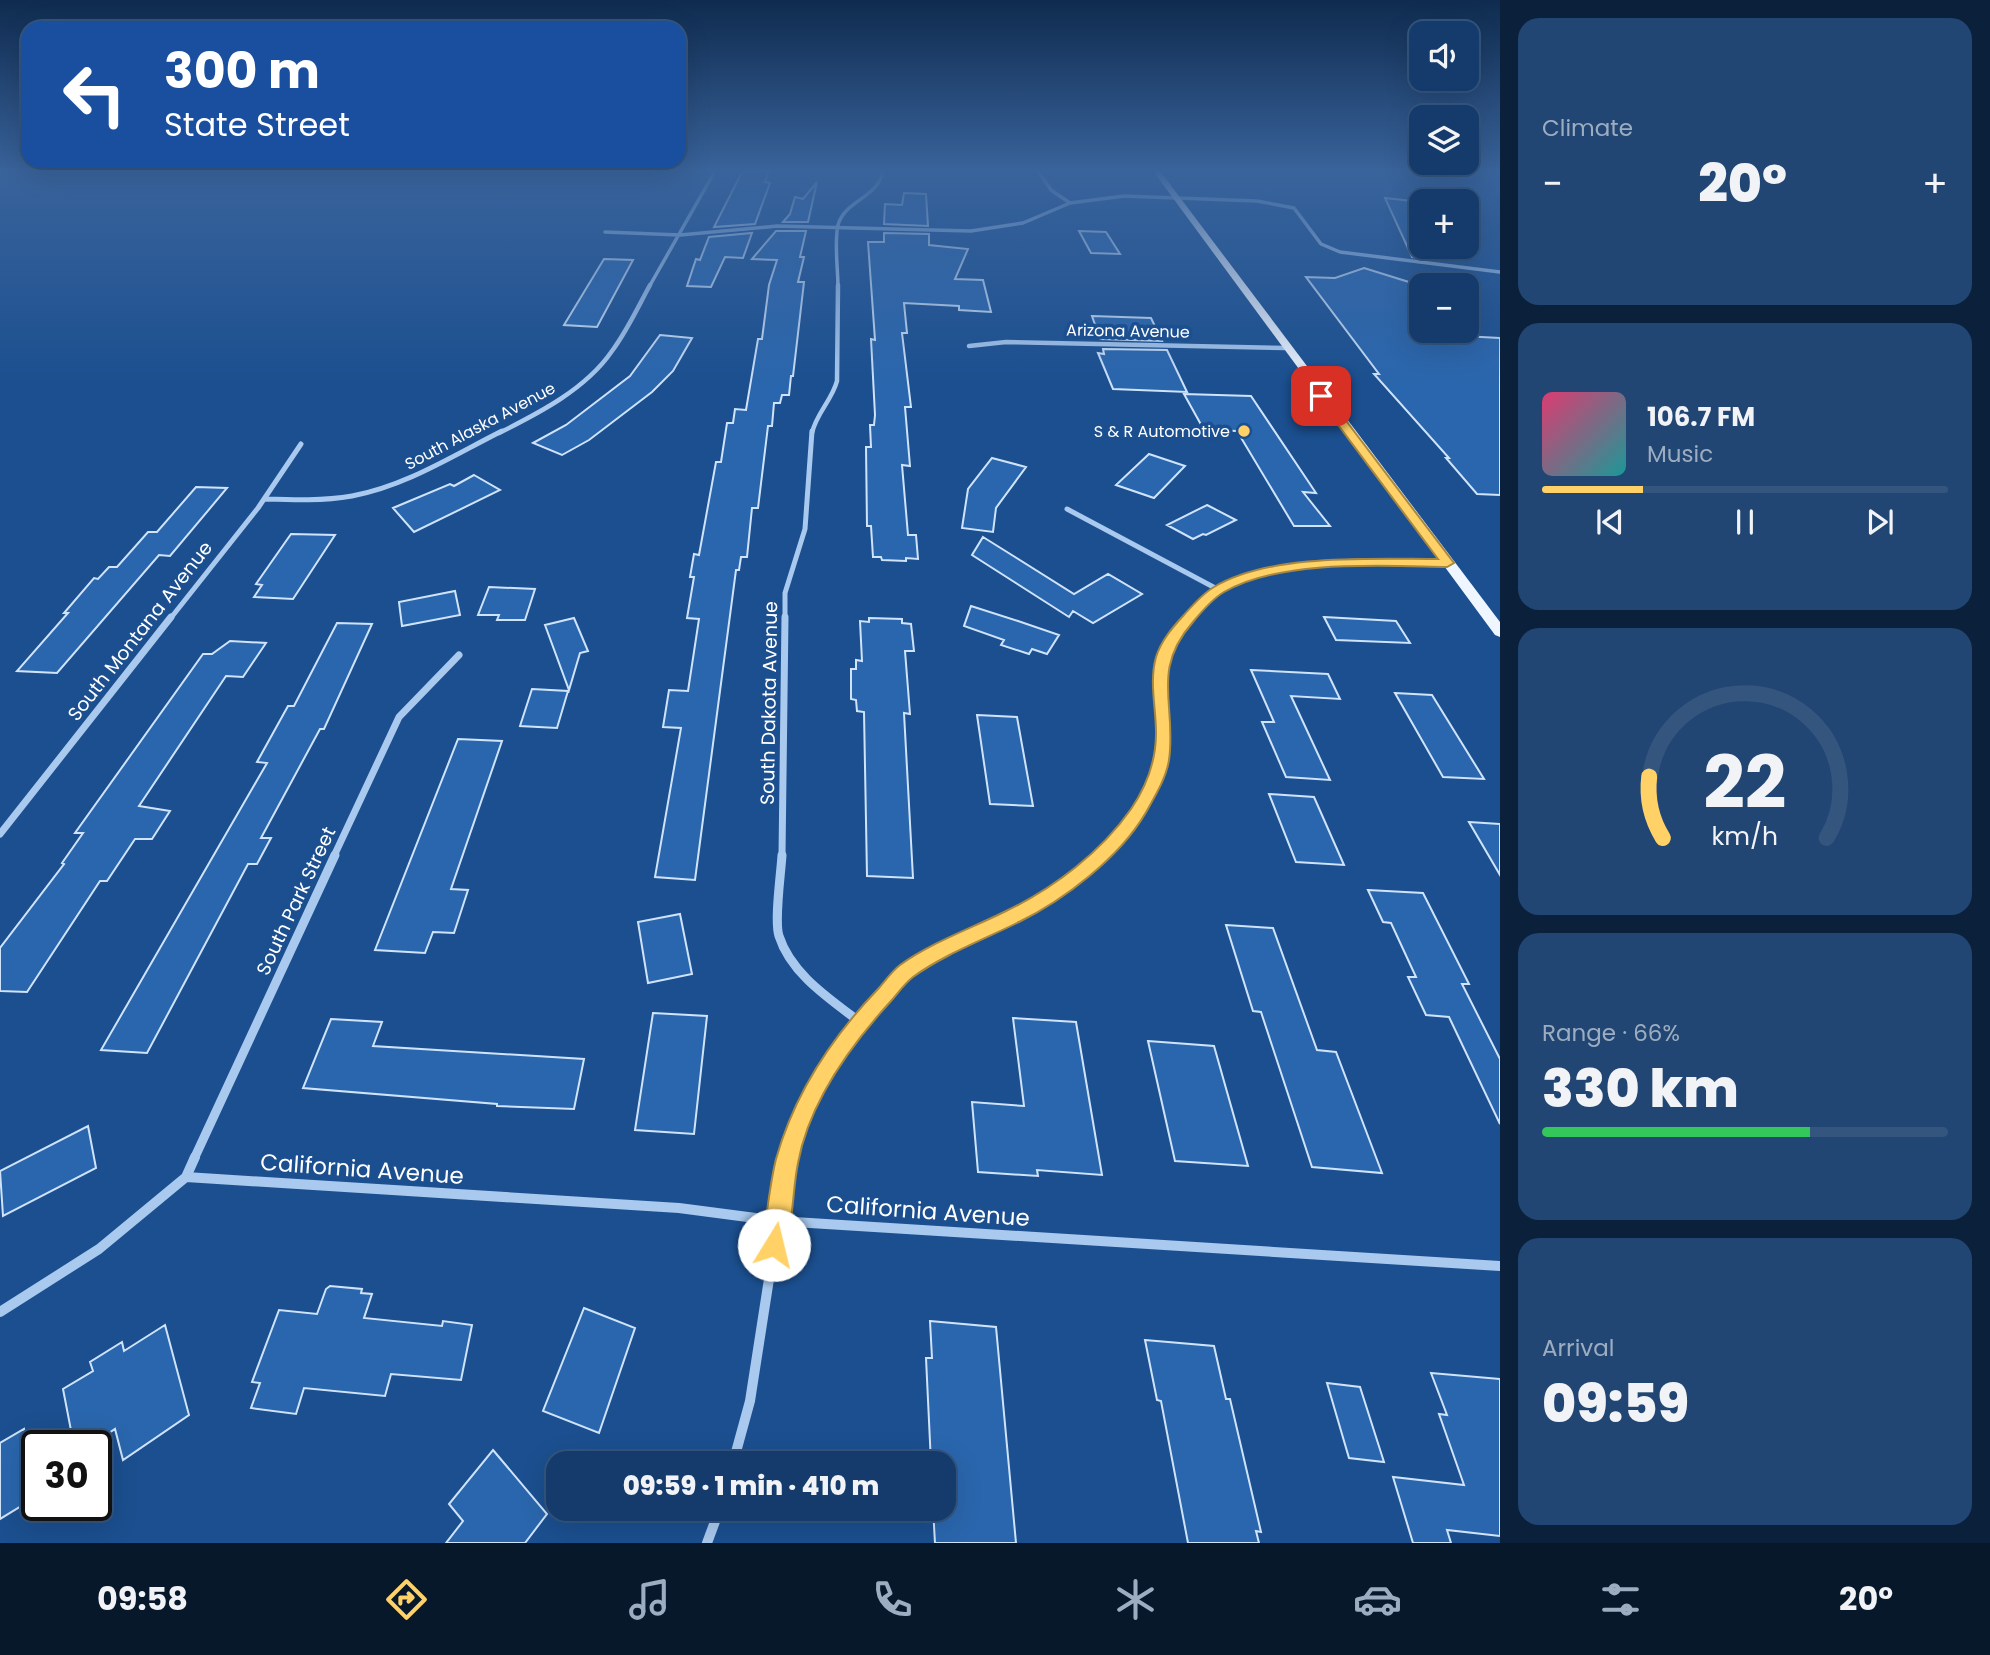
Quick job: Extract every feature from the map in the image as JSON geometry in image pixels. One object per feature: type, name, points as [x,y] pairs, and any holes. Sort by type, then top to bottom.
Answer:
[{"type":"main road","points":[[1208,243],[1500,632]]},
{"type":"street","name":"South Alaska Avenue","points":[[265,499],[319,502],[379,491],[552,405],[575,389],[612,352],[675,243]]},
{"type":"street","name":"South Dakota Avenue","points":[[838,243],[837,381],[834,392],[814,424],[812,432],[805,529],[785,593],[783,842],[778,934],[792,963],[860,1021]]},
{"type":"street","points":[[1320,243],[1340,252],[1500,272]]},
{"type":"street","name":"Arizona Avenue","points":[[969,346],[1006,342],[1286,348]]},
{"type":"street","name":"South Montana Avenue","points":[[0,834],[265,499],[301,444]]},
{"type":"street","points":[[1067,509],[1219,590]]},
{"type":"street","points":[[736,1451],[750,1401],[787,1160],[819,1082],[860,1021],[906,972],[978,932],[1014,916],[1047,896],[1105,853],[1137,813],[1151,788],[1160,763],[1164,734],[1160,678],[1163,656],[1174,634],[1198,607],[1219,590],[1249,577],[1319,564],[1447,563]]},
{"type":"street","name":"South Park Street","points":[[186,1177],[399,717],[459,655]]},
{"type":"street","points":[[0,1312],[99,1249],[186,1177]]},
{"type":"street","name":"California Avenue","points":[[186,1177],[679,1208],[778,1221],[1500,1266]]},
{"type":"street","points":[[707,1543],[715,1521]]},
{"type":"building","points":[[707,243],[748,243],[743,258],[725,257],[711,287],[687,286],[696,259],[700,260]]},
{"type":"building","points":[[766,243],[803,243],[800,257],[804,257],[798,282],[804,282],[793,376],[789,395],[782,395],[780,403],[774,403],[772,426],[768,426],[758,508],[752,508],[747,557],[741,557],[739,570],[736,570],[695,880],[655,877],[681,728],[663,727],[669,690],[688,691],[699,619],[687,618],[694,577],[690,577],[694,554],[699,555],[716,462],[721,462],[727,423],[733,423],[735,409],[746,410],[758,339],[762,339],[769,285],[777,260],[752,259]]},
{"type":"building","points":[[868,243],[929,243],[968,249],[955,279],[983,280],[991,312],[959,310],[959,306],[904,303],[907,333],[902,333],[911,407],[905,407],[910,466],[902,465],[908,535],[916,535],[918,559],[882,560],[881,557],[873,557],[871,526],[867,526],[866,447],[871,447],[870,425],[874,425],[875,415],[871,339],[875,340]]},
{"type":"building","points":[[1086,243],[1113,243],[1120,254],[1091,253]]},
{"type":"building","points":[[604,259],[633,260],[597,327],[564,325]]},
{"type":"building","points":[[1364,268],[1409,282],[1409,343],[1479,343],[1479,337],[1500,338],[1500,495],[1477,494],[1446,458],[1449,458],[1374,374],[1379,374],[1306,277],[1335,278]]},
{"type":"building","points":[[1092,316],[1151,318],[1162,341],[1100,339]]},
{"type":"building","points":[[660,335],[692,338],[673,371],[652,392],[589,440],[562,455],[533,443],[566,425],[630,376]]},
{"type":"building","points":[[1103,349],[1167,350],[1187,392],[1113,389],[1098,353],[1104,354]]},
{"type":"building","points":[[1184,394],[1251,396],[1316,493],[1303,492],[1330,526],[1294,526],[1237,431],[1204,430]]},
{"type":"building","points":[[1149,454],[1185,466],[1154,498],[1116,485]]},
{"type":"building","points":[[992,458],[1026,467],[996,508],[993,532],[962,528],[968,489]]},
{"type":"building","points":[[474,475],[500,490],[414,532],[393,508],[450,484],[454,486]]},
{"type":"building","points":[[196,487],[227,488],[170,556],[159,555],[57,673],[17,671],[68,613],[64,613],[94,578],[98,579],[109,567],[117,567],[148,532],[157,532]]},
{"type":"building","points":[[1207,505],[1236,520],[1193,539],[1167,525]]},
{"type":"building","points":[[291,534],[335,535],[293,599],[254,597],[262,585],[256,584]]},
{"type":"building","points":[[983,537],[1074,594],[1108,574],[1142,594],[1093,623],[1073,611],[1069,617],[972,555]]},
{"type":"building","points":[[489,587],[535,589],[525,620],[497,620],[499,615],[478,615]]},
{"type":"building","points":[[455,591],[460,615],[402,626],[399,602]]},
{"type":"building","points":[[971,606],[1059,635],[1047,654],[1032,649],[1029,654],[1001,645],[1004,640],[964,626]]},
{"type":"building","points":[[1324,617],[1396,621],[1410,643],[1336,640]]},
{"type":"building","points":[[574,618],[588,651],[580,653],[569,690],[545,625]]},
{"type":"building","points":[[869,618],[902,619],[902,623],[911,624],[914,651],[905,651],[910,714],[904,713],[913,878],[867,876],[864,712],[857,711],[856,700],[851,699],[851,669],[856,669],[856,660],[862,661],[860,621],[869,622]]},
{"type":"building","points":[[337,623],[372,624],[324,729],[320,729],[261,838],[271,838],[257,864],[248,864],[147,1053],[101,1050],[267,763],[257,762],[288,706],[294,706]]},
{"type":"building","points":[[230,641],[266,643],[243,677],[226,676],[139,806],[170,811],[152,839],[135,839],[107,881],[100,881],[27,992],[0,991],[0,948],[64,864],[62,863],[83,833],[75,833],[203,654],[212,654]]},
{"type":"building","points":[[1251,670],[1328,674],[1340,699],[1291,696],[1330,780],[1286,777],[1262,722],[1274,722]]},
{"type":"building","points":[[532,689],[568,691],[557,728],[520,726]]},
{"type":"building","points":[[1395,693],[1432,695],[1484,779],[1443,777]]},
{"type":"building","points":[[977,715],[1017,717],[1033,806],[990,804]]},
{"type":"building","points":[[458,739],[502,741],[451,889],[468,890],[454,933],[433,932],[425,953],[375,950]]},
{"type":"building","points":[[1269,794],[1314,797],[1344,865],[1296,862]]},
{"type":"building","points":[[1469,822],[1500,824],[1500,875]]},
{"type":"building","points":[[1368,890],[1423,893],[1469,984],[1462,984],[1500,1059],[1500,1124],[1449,1017],[1426,1015],[1408,977],[1416,977],[1391,923],[1383,922]]},
{"type":"building","points":[[680,914],[692,974],[648,983],[638,922]]},
{"type":"building","points":[[1226,925],[1273,928],[1317,1050],[1336,1052],[1382,1173],[1312,1167],[1261,1012],[1253,1011]]},
{"type":"building","points":[[653,1013],[707,1016],[694,1134],[635,1130]]},
{"type":"building","points":[[1013,1018],[1076,1022],[1102,1175],[1037,1170],[1038,1176],[978,1172],[972,1102],[1024,1106]]},
{"type":"building","points":[[331,1019],[382,1022],[373,1046],[584,1059],[574,1109],[497,1106],[303,1088]]},
{"type":"building","points":[[1148,1041],[1214,1046],[1248,1166],[1175,1161]]},
{"type":"building","points":[[88,1126],[96,1168],[3,1216],[0,1171]]},
{"type":"building","points":[[330,1286],[362,1289],[361,1293],[372,1294],[364,1318],[442,1326],[443,1321],[472,1325],[461,1380],[391,1374],[385,1396],[304,1388],[296,1414],[251,1408],[260,1383],[252,1382],[279,1310],[317,1314],[326,1289]]},
{"type":"building","points":[[584,1308],[635,1328],[599,1433],[543,1411]]},
{"type":"building","points":[[930,1321],[996,1327],[1016,1543],[935,1543],[934,1521],[956,1521],[956,1451],[930,1451],[926,1358],[932,1358]]},
{"type":"building","points":[[165,1325],[189,1415],[123,1460],[115,1429],[71,1430],[63,1389],[93,1371],[90,1362],[122,1342],[124,1351]]},
{"type":"building","points":[[1145,1340],[1214,1346],[1226,1399],[1230,1399],[1261,1532],[1256,1531],[1259,1543],[1188,1543],[1161,1401],[1157,1400]]},
{"type":"building","points":[[1431,1373],[1500,1379],[1500,1536],[1447,1530],[1451,1543],[1413,1543],[1393,1477],[1464,1485],[1439,1414],[1447,1415]]},
{"type":"building","points":[[1327,1383],[1360,1387],[1384,1462],[1349,1458]]},
{"type":"building","points":[[21,1431],[21,1506],[0,1519],[0,1443]]},
{"type":"building","points":[[493,1450],[546,1515],[525,1543],[446,1543],[463,1521],[449,1504]]},
{"type":"place","name":"S & R Automotive","points":[[1244,431]]},
{"type":"route","points":[[774,1245],[787,1160],[802,1119],[819,1082],[860,1021],[906,972],[978,932],[1014,916],[1047,896],[1105,853],[1137,813],[1151,788],[1160,763],[1164,734],[1160,678],[1163,656],[1174,634],[1198,607],[1219,590],[1249,577],[1286,568],[1354,562],[1447,563],[1321,396]]}]
